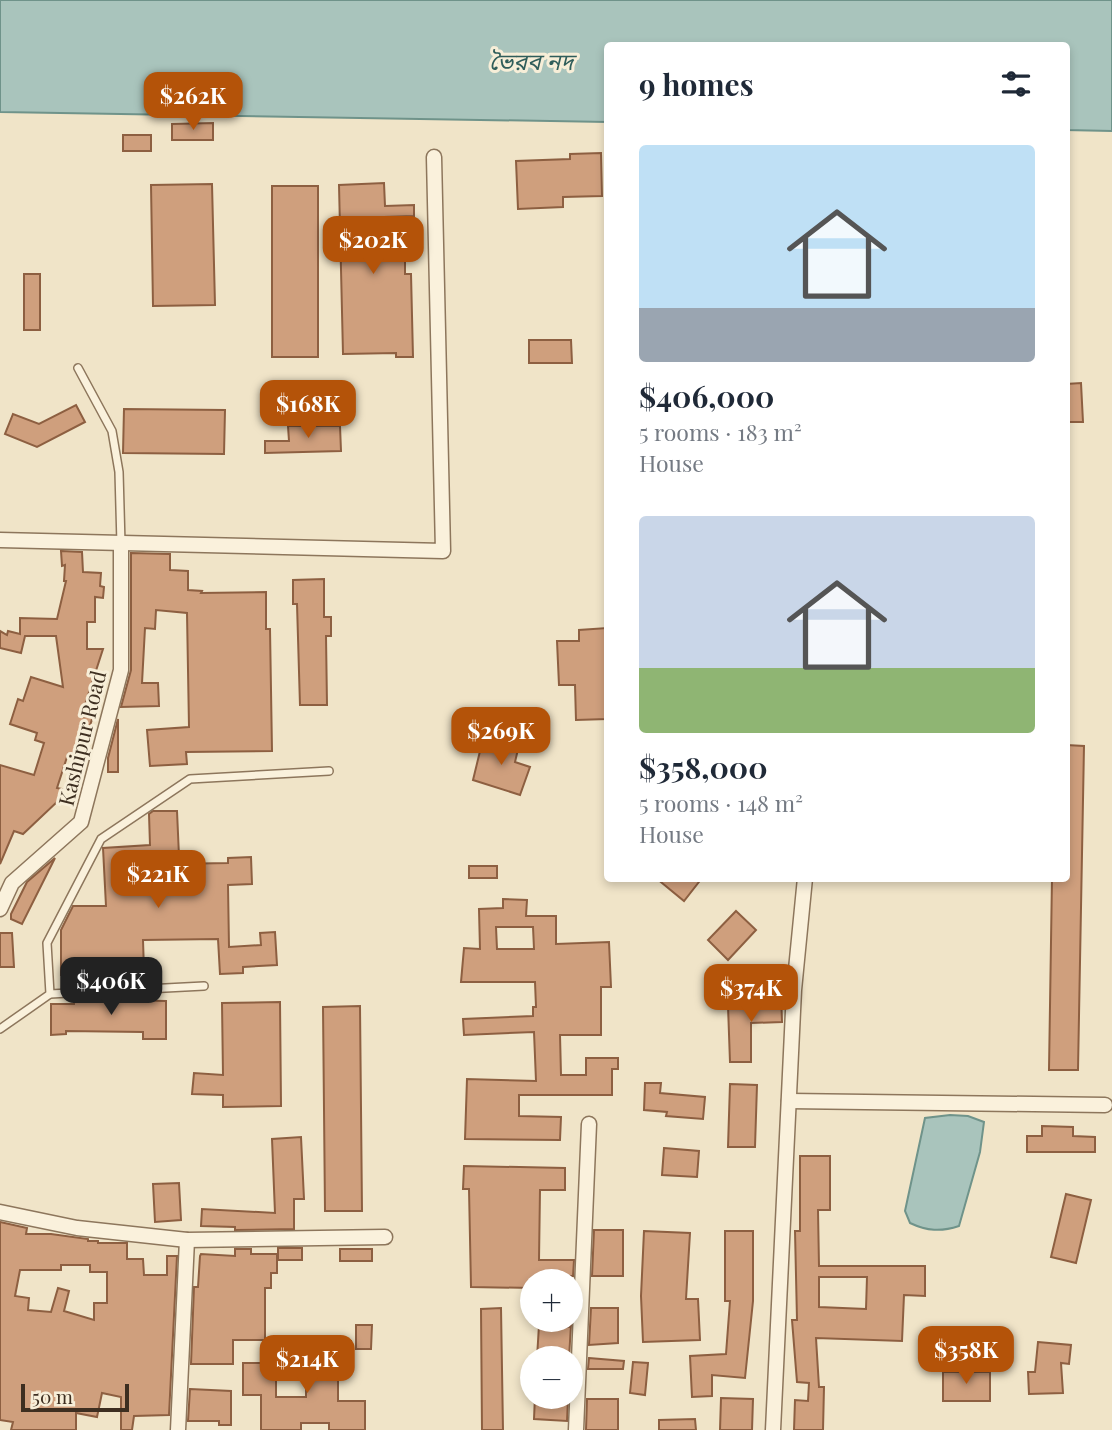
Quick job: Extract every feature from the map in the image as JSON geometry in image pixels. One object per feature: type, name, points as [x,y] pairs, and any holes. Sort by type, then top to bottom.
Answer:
[{"type":"street","points":[[0,540],[443,551],[434,157]]},
{"type":"street","name":"Kashipur Road","points":[[0,909],[6,881],[81,822],[121,670],[121,545]]},
{"type":"street","points":[[773,1430],[794,990],[805,882]]},
{"type":"street","points":[[789,1101],[1105,1105]]},
{"type":"street","points":[[576,1430],[589,1124]]},
{"type":"street","points":[[0,1212],[77,1228],[187,1240],[386,1237]]},
{"type":"street","points":[[178,1430],[187,1240]]},
{"type":"lane","points":[[78,368],[112,431],[119,472],[121,545]]},
{"type":"lane","points":[[50,994],[47,943],[101,839],[190,779],[330,771]]},
{"type":"lane","points":[[0,1029],[50,994],[204,986]]},
{"type":"water","name":"ভৈরব নদ","points":[[0,0],[1112,0],[1112,131],[1070,130],[1070,42],[604,42],[604,122],[0,112]]},
{"type":"water","points":[[968,1116],[984,1122],[980,1152],[959,1226],[940,1230],[922,1228],[910,1223],[905,1211],[925,1118]]},
{"type":"building","points":[[213,123],[213,140],[172,140],[172,124]]},
{"type":"building","points":[[123,135],[151,135],[151,151],[123,151]]},
{"type":"building","points":[[601,153],[602,196],[563,197],[563,207],[518,209],[516,161],[570,159],[570,154]]},
{"type":"building","points":[[384,183],[385,206],[414,205],[414,216],[385,217],[386,251],[405,251],[405,274],[411,274],[413,357],[396,357],[396,353],[343,354],[339,185]]},
{"type":"building","points":[[212,184],[215,305],[153,306],[151,185]]},
{"type":"building","points":[[272,186],[318,186],[318,357],[272,357]]},
{"type":"building","points":[[24,274],[40,274],[40,330],[24,330]]},
{"type":"building","points":[[529,340],[571,340],[572,363],[529,363]]},
{"type":"building","points":[[1081,383],[1083,422],[1070,422],[1070,384]]},
{"type":"building","points":[[76,405],[85,422],[37,447],[5,434],[13,414],[39,424]]},
{"type":"building","points":[[124,409],[225,410],[224,454],[123,453]]},
{"type":"building","points":[[288,426],[340,426],[341,451],[265,453],[265,441],[289,441]]},
{"type":"building","points":[[61,551],[82,552],[83,572],[101,573],[100,586],[104,587],[103,598],[95,597],[95,622],[87,622],[87,649],[103,649],[81,717],[93,716],[80,757],[68,754],[57,788],[62,789],[58,801],[23,834],[14,831],[0,864],[0,765],[34,775],[44,743],[35,740],[37,733],[10,724],[18,699],[23,701],[31,677],[63,687],[56,636],[25,636],[21,653],[0,648],[0,631],[7,635],[8,631],[20,634],[20,618],[57,619],[66,581]]},
{"type":"building","points":[[131,553],[170,554],[170,570],[188,571],[188,590],[202,591],[201,593],[266,592],[266,629],[270,629],[272,751],[186,752],[187,764],[150,766],[147,730],[189,727],[187,613],[156,610],[155,629],[145,628],[142,683],[158,683],[159,706],[121,707],[131,670]]},
{"type":"building","points":[[324,579],[324,617],[331,617],[331,636],[326,636],[327,705],[300,705],[297,604],[293,604],[293,580]]},
{"type":"building","points":[[604,628],[604,719],[576,720],[575,685],[559,685],[557,641],[579,641],[579,630]]},
{"type":"building","points":[[118,719],[118,772],[108,772],[108,758]]},
{"type":"building","points":[[506,742],[519,745],[515,762],[530,767],[520,795],[473,780],[482,743]]},
{"type":"building","points":[[1070,745],[1084,746],[1078,1070],[1049,1070],[1052,882],[1070,882]]},
{"type":"building","points":[[153,811],[177,811],[179,856],[139,857],[141,889],[173,888],[173,864],[228,863],[228,858],[251,857],[252,884],[228,885],[229,947],[261,945],[260,933],[275,932],[277,965],[243,967],[243,973],[220,974],[218,939],[143,940],[144,971],[61,975],[61,930],[73,906],[106,906],[103,848],[150,845],[149,814]]},
{"type":"building","points":[[55,858],[22,924],[11,919],[27,882]]},
{"type":"building","points":[[469,866],[497,866],[497,878],[469,878]]},
{"type":"building","points":[[661,882],[699,882],[684,901]]},
{"type":"building","points":[[503,899],[527,900],[526,916],[556,916],[556,944],[609,942],[611,987],[601,987],[601,1035],[560,1035],[561,1075],[586,1075],[586,1058],[618,1058],[618,1069],[612,1069],[612,1095],[519,1095],[519,1116],[561,1117],[560,1140],[465,1139],[467,1079],[536,1081],[534,1032],[464,1035],[463,1019],[533,1016],[533,1007],[536,1007],[535,982],[461,982],[464,948],[480,949],[479,909],[503,908]],"holes":[[[496,927],[533,927],[534,949],[497,949]]]},
{"type":"building","points":[[736,911],[756,930],[728,960],[708,940]]},
{"type":"building","points":[[0,933],[12,933],[14,967],[0,967]]},
{"type":"building","points":[[781,991],[782,1022],[751,1023],[751,1062],[730,1062],[728,1006],[765,1005],[765,992]]},
{"type":"building","points":[[74,999],[166,1001],[166,1039],[143,1039],[143,1032],[66,1031],[66,1034],[51,1035],[51,1004],[74,1004]]},
{"type":"building","points":[[280,1002],[281,1106],[223,1107],[223,1095],[192,1094],[194,1073],[223,1075],[222,1003]]},
{"type":"building","points":[[360,1006],[362,1211],[325,1211],[323,1007]]},
{"type":"building","points":[[645,1083],[661,1083],[660,1093],[705,1097],[703,1119],[666,1116],[667,1112],[644,1110]]},
{"type":"building","points":[[730,1084],[757,1085],[755,1147],[728,1147]]},
{"type":"building","points":[[1042,1126],[1073,1127],[1073,1136],[1095,1137],[1095,1152],[1027,1152],[1027,1136],[1042,1136]]},
{"type":"building","points":[[301,1137],[304,1199],[294,1199],[294,1229],[235,1230],[235,1227],[201,1226],[202,1209],[275,1213],[272,1139]]},
{"type":"building","points":[[664,1148],[699,1151],[697,1177],[662,1175]]},
{"type":"building","points":[[800,1156],[830,1156],[830,1210],[818,1210],[819,1266],[925,1266],[925,1296],[904,1295],[902,1341],[816,1338],[819,1387],[824,1387],[823,1430],[794,1430],[795,1400],[808,1401],[809,1383],[797,1382],[792,1320],[797,1320],[795,1231],[800,1231]],"holes":[[[819,1277],[867,1277],[866,1309],[819,1307]]]},
{"type":"building","points":[[464,1166],[565,1168],[565,1190],[540,1190],[539,1260],[574,1260],[573,1269],[520,1269],[520,1288],[471,1287],[469,1189],[463,1189]]},
{"type":"building","points":[[179,1183],[181,1220],[155,1222],[153,1184]]},
{"type":"building","points":[[1066,1194],[1091,1200],[1076,1263],[1051,1257]]},
{"type":"building","points":[[0,1222],[27,1228],[26,1234],[51,1234],[98,1243],[127,1243],[127,1259],[143,1259],[144,1275],[167,1275],[167,1256],[177,1256],[169,1415],[134,1416],[132,1430],[121,1430],[121,1397],[102,1393],[97,1417],[76,1413],[76,1430],[11,1430],[13,1422],[0,1420]],"holes":[[[61,1265],[90,1265],[90,1272],[107,1272],[107,1303],[94,1303],[94,1320],[64,1311],[69,1291],[58,1288],[51,1312],[28,1310],[29,1298],[15,1296],[20,1270],[61,1270]]]},
{"type":"building","points":[[594,1230],[623,1230],[623,1276],[592,1276]]},
{"type":"building","points":[[644,1231],[690,1233],[686,1299],[698,1299],[700,1340],[643,1342],[641,1296]]},
{"type":"building","points":[[725,1231],[753,1231],[753,1301],[745,1378],[712,1375],[712,1396],[692,1397],[690,1356],[726,1354],[730,1301],[725,1301]]},
{"type":"building","points":[[278,1248],[302,1248],[302,1260],[278,1260]]},
{"type":"building","points":[[235,1249],[251,1249],[251,1254],[277,1254],[277,1273],[271,1273],[271,1288],[265,1288],[265,1340],[233,1340],[233,1364],[191,1364],[194,1287],[198,1287],[200,1256],[235,1256]]},
{"type":"building","points":[[340,1249],[372,1249],[372,1261],[340,1261]]},
{"type":"building","points":[[501,1308],[503,1430],[482,1430],[481,1309]]},
{"type":"building","points":[[591,1308],[618,1308],[618,1343],[589,1345]]},
{"type":"building","points":[[356,1325],[372,1325],[371,1349],[356,1349]]},
{"type":"building","points":[[539,1332],[571,1332],[570,1346],[538,1346]]},
{"type":"building","points":[[324,1341],[351,1341],[351,1369],[338,1369],[338,1401],[365,1401],[365,1430],[329,1430],[329,1423],[301,1423],[301,1430],[261,1430],[261,1395],[243,1395],[243,1363],[281,1363],[281,1375],[276,1375],[276,1397],[306,1397],[306,1371],[324,1371]]},
{"type":"building","points":[[1038,1342],[1071,1345],[1069,1364],[1061,1363],[1063,1393],[1029,1394],[1028,1372],[1035,1372]]},
{"type":"building","points":[[589,1358],[624,1361],[623,1369],[588,1369]]},
{"type":"building","points":[[633,1362],[648,1363],[645,1395],[630,1393]]},
{"type":"building","points":[[943,1372],[990,1372],[990,1401],[943,1401]]},
{"type":"building","points":[[190,1389],[231,1391],[231,1425],[219,1425],[219,1421],[188,1421]]},
{"type":"building","points":[[721,1398],[753,1399],[752,1430],[720,1430]]},
{"type":"building","points":[[587,1399],[618,1399],[618,1430],[586,1430]]},
{"type":"building","points":[[534,1409],[568,1409],[567,1421],[534,1419]]},
{"type":"building","points":[[695,1419],[696,1430],[659,1430],[659,1420]]}]
